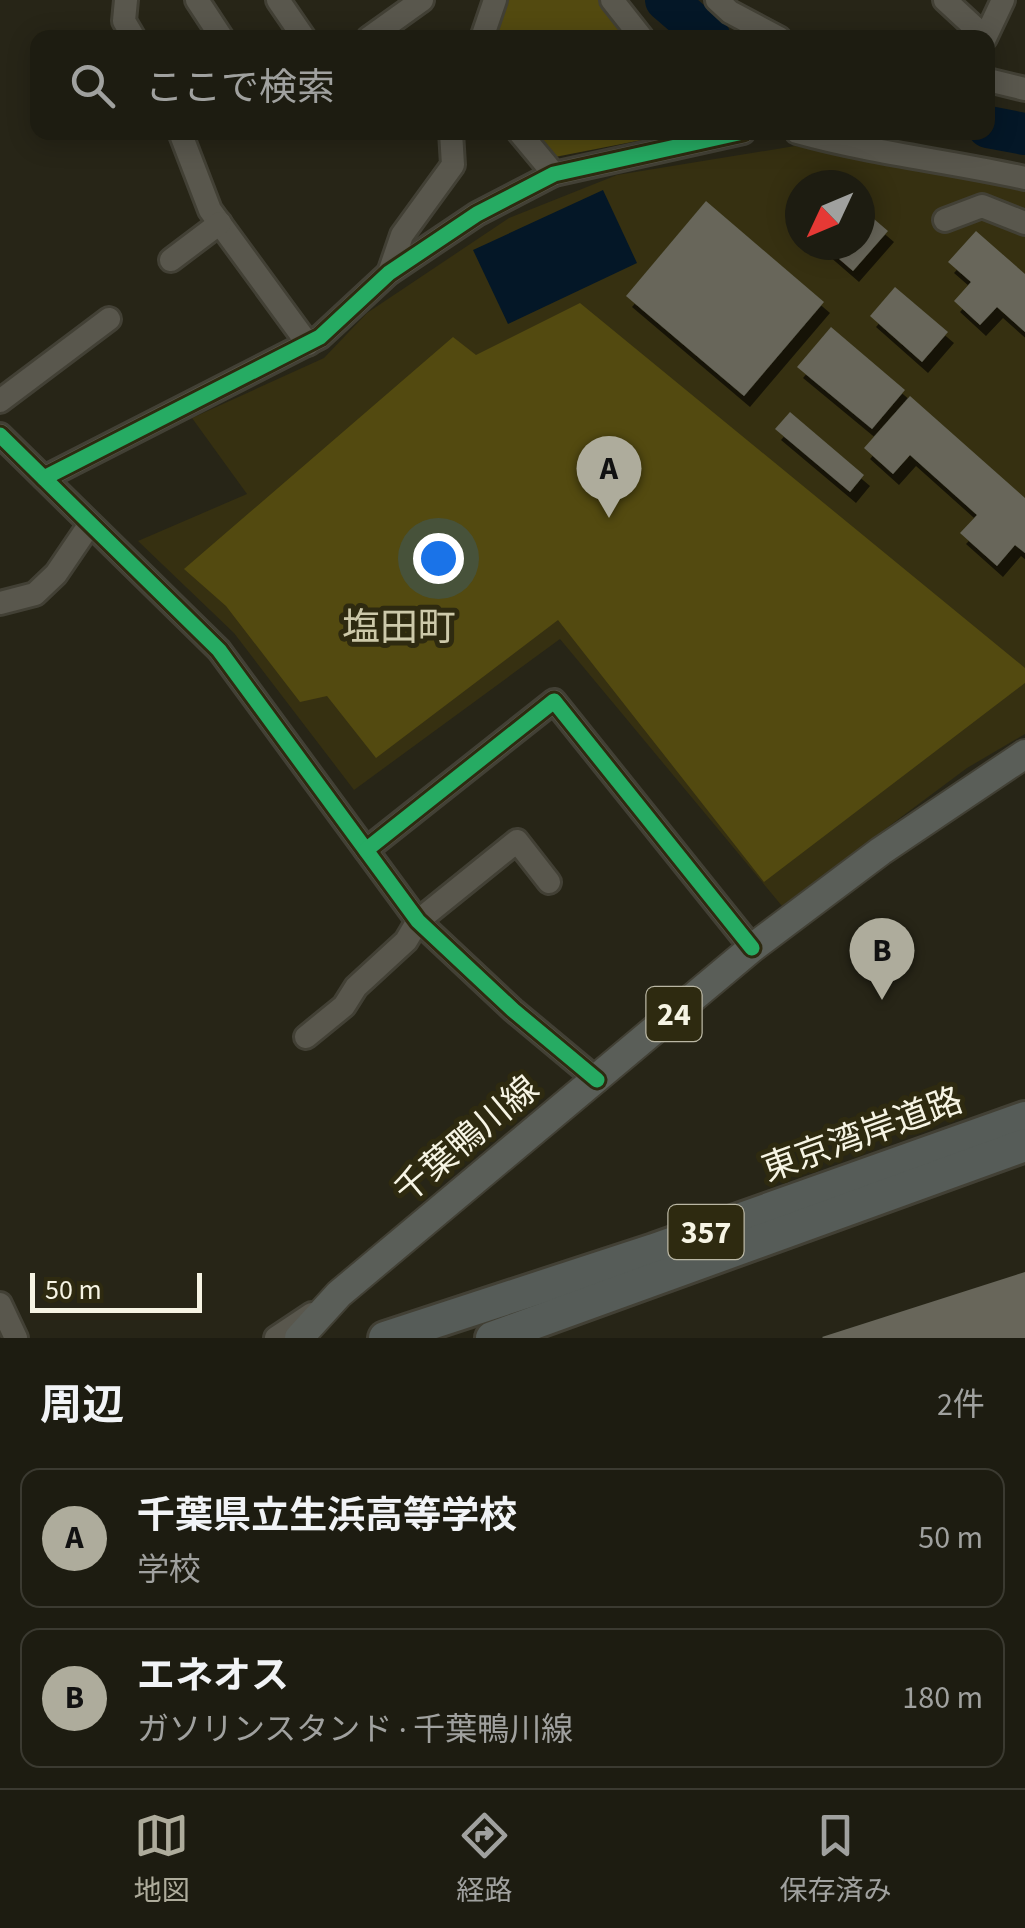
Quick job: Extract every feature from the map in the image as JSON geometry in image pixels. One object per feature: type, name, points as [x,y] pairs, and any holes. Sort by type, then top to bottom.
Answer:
[{"type":"highway","name":"東京湾岸道路","points":[[385,1338],[654,1250],[1025,1118]]},
{"type":"highway","name":"東京湾岸道路","points":[[492,1338],[1025,1144]]},
{"type":"main road","name":"千葉鴨川線","points":[[299,1338],[339,1294],[752,948],[881,852],[1025,754]]},
{"type":"street","points":[[126,0],[124,20],[130,30]]},
{"type":"street","points":[[197,0],[217,30]]},
{"type":"street","points":[[278,0],[299,30]]},
{"type":"street","points":[[485,30],[494,0]]},
{"type":"street","points":[[612,0],[636,30]]},
{"type":"street","points":[[717,0],[730,12],[764,30]]},
{"type":"street","points":[[945,0],[977,30]]},
{"type":"street","points":[[988,30],[1003,0]]},
{"type":"street","points":[[379,30],[417,1]]},
{"type":"street","points":[[995,82],[1025,89]]},
{"type":"street","points":[[183,140],[210,210],[308,344]]},
{"type":"street","points":[[389,273],[402,235],[453,165],[451,140]]},
{"type":"street","points":[[526,140],[554,174]]},
{"type":"street","points":[[44,478],[320,337],[389,273],[477,214],[554,174],[707,140]]},
{"type":"street","points":[[824,140],[1025,178]]},
{"type":"street","points":[[945,220],[982,206],[1025,223]]},
{"type":"street","points":[[171,260],[220,223]]},
{"type":"street","points":[[0,401],[109,320]]},
{"type":"street","points":[[0,435],[219,650],[418,921],[513,1010],[597,1080]]},
{"type":"street","points":[[0,603],[34,594],[56,574],[90,524]]},
{"type":"street","points":[[366,850],[554,701],[752,948]]},
{"type":"street","points":[[306,1037],[344,1006],[356,987],[406,941],[418,921],[517,841],[549,882]]},
{"type":"street","points":[[276,1338],[339,1294]]},
{"type":"street","points":[[0,1304],[16,1338]]},
{"type":"shaded area","points":[[501,0],[599,0],[627,30],[491,30]]},
{"type":"shaded area","points":[[539,140],[642,140],[555,157]]},
{"type":"shaded area","points":[[795,146],[1025,185],[1025,734],[967,768],[782,906],[560,639],[354,790],[234,633],[138,541],[247,494],[192,418],[324,358],[367,313],[509,218],[617,175]]},
{"type":"shaded area","points":[[580,303],[1025,668],[1025,683],[764,882],[558,620],[376,758],[327,696],[300,702],[226,606],[184,569],[453,337],[476,355]]},
{"type":"water","points":[[603,190],[637,263],[508,324],[473,250]]},
{"type":"building","points":[[706,201],[824,302],[744,396],[626,296]]},
{"type":"building","points":[[875,220],[888,231],[875,246]]},
{"type":"building","points":[[976,231],[1025,274],[1025,332],[997,307],[980,325],[954,301],[971,282],[948,262]]},
{"type":"building","points":[[840,260],[863,260],[853,271]]},
{"type":"building","points":[[895,287],[948,332],[922,362],[870,316]]},
{"type":"building","points":[[831,327],[905,390],[872,429],[797,367]]},
{"type":"building","points":[[910,396],[1025,498],[1025,553],[1015,545],[997,566],[960,533],[977,515],[910,455],[893,474],[864,448]]},
{"type":"building","points":[[790,412],[864,475],[850,492],[775,429]]},
{"type":"building","points":[[1025,1272],[1025,1338],[822,1337]]},
{"type":"waterway","points":[[666,0],[701,30]]},
{"type":"waterway","points":[[995,128],[1025,134]]},
{"type":"cycle path","points":[[44,478],[320,337],[389,273],[477,214],[554,174],[707,140]]},
{"type":"cycle path","points":[[0,435],[219,650],[418,921],[513,1010],[597,1080]]},
{"type":"cycle path","points":[[366,850],[554,701],[752,948]]},
{"type":"place","name":"千葉県立生浜高等学校","points":[[609,518]]},
{"type":"place","name":"エネオス","points":[[882,1000]]},
{"type":"district","name":"塩田町","points":[[399,627]]}]
